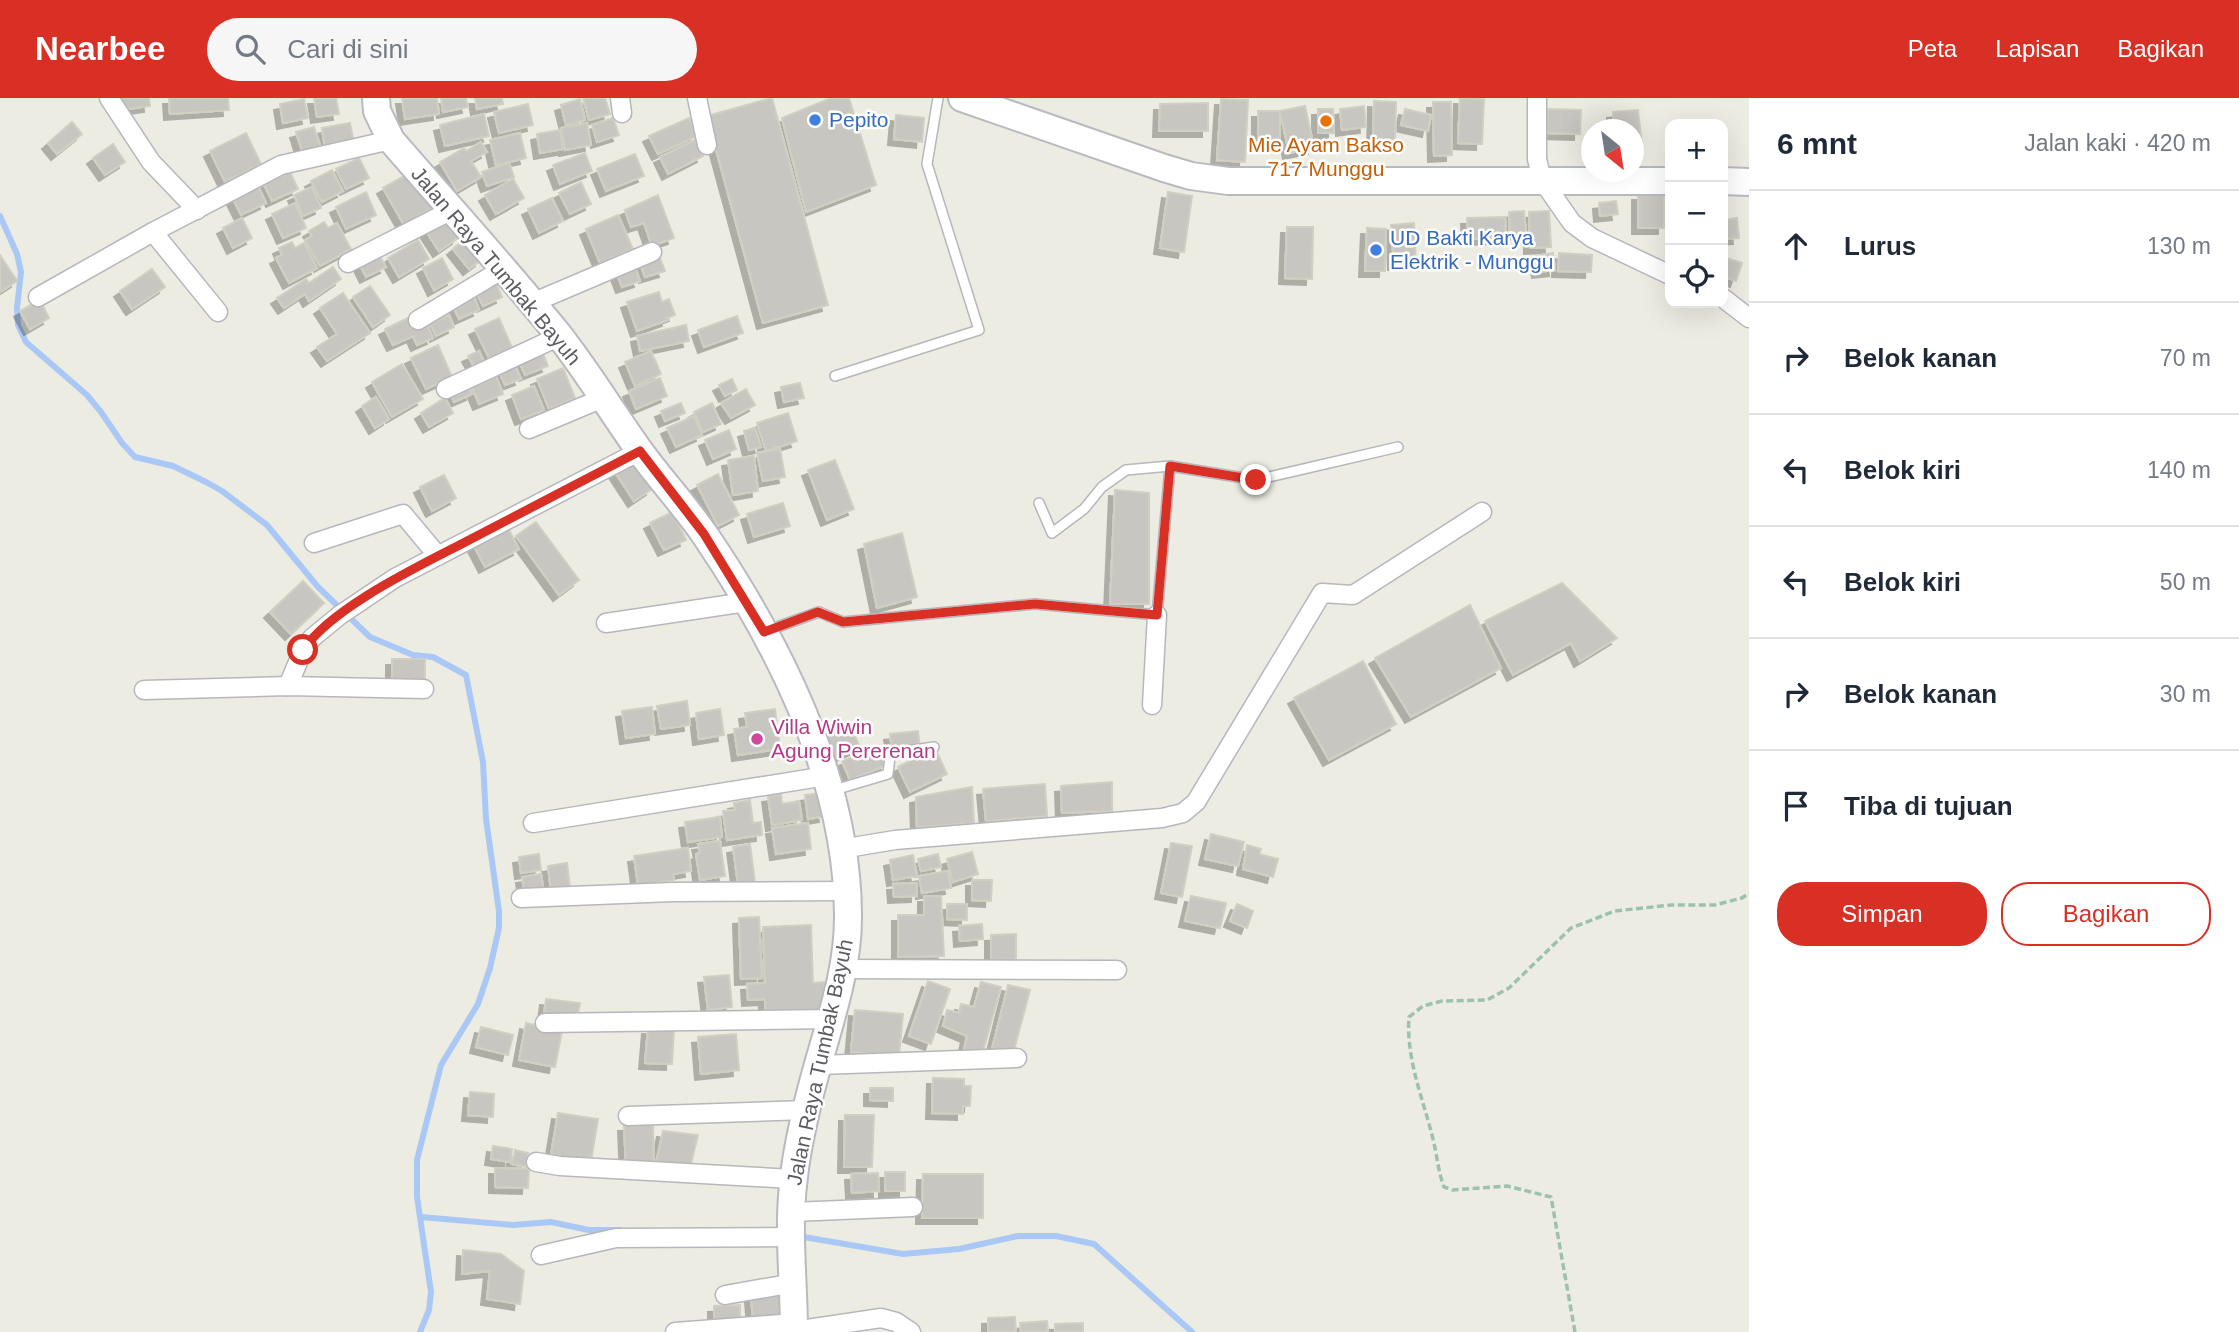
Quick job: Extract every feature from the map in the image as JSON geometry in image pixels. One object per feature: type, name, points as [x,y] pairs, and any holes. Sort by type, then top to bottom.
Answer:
[{"type":"street","points":[[109,98],[151,162],[197,210]]},
{"type":"street","name":"Jalan Raya Tumbak Bayuh","points":[[376,98],[377,111],[391,140],[560,336],[640,451],[704,534],[782,665],[828,783],[841,849],[848,925],[842,969],[806,1110],[793,1179],[794,1329]]},
{"type":"street","points":[[698,98],[707,145]]},
{"type":"street","points":[[962,98],[1191,176],[1228,181],[1665,181]]},
{"type":"street","points":[[1537,98],[1537,159],[1542,180],[1572,223],[1592,238],[1665,273]]},
{"type":"street","points":[[38,297],[153,232],[281,165],[391,140]]},
{"type":"street","points":[[1728,181],[1749,181]]},
{"type":"street","points":[[348,263],[452,210]]},
{"type":"street","points":[[153,232],[218,312]]},
{"type":"street","points":[[532,303],[652,252]]},
{"type":"street","points":[[418,320],[503,269]]},
{"type":"street","points":[[1728,302],[1749,318]]},
{"type":"street","points":[[446,389],[560,336]]},
{"type":"street","points":[[529,429],[603,398]]},
{"type":"street","points":[[288,687],[303,650],[312,638],[340,615],[396,578],[640,451]]},
{"type":"street","points":[[841,849],[895,840],[1162,818],[1183,813],[1196,802],[1322,593],[1353,595],[1482,512]]},
{"type":"street","points":[[314,543],[403,514],[439,556]]},
{"type":"street","points":[[606,623],[746,602]]},
{"type":"street","points":[[1152,705],[1157,615]]},
{"type":"street","points":[[144,690],[424,688]]},
{"type":"street","points":[[533,823],[828,783]]},
{"type":"street","points":[[521,898],[673,892],[846,891]]},
{"type":"street","points":[[842,969],[1117,970]]},
{"type":"street","points":[[545,1023],[830,1019]]},
{"type":"street","points":[[819,1065],[1017,1058]]},
{"type":"street","points":[[628,1116],[806,1110]]},
{"type":"street","points":[[536,1162],[560,1166],[793,1179]]},
{"type":"street","points":[[541,1255],[616,1238],[792,1223],[913,1207]]},
{"type":"street","points":[[725,1295],[794,1283]]},
{"type":"street","points":[[675,1332],[794,1329],[881,1318],[896,1322],[911,1332]]},
{"type":"lane","points":[[835,376],[979,330],[927,164],[938,98]]},
{"type":"lane","points":[[1039,503],[1052,533],[1084,509],[1102,487],[1126,470],[1170,466],[1256,480],[1398,447]]},
{"type":"lane","points":[[764,632],[818,612],[843,622],[1035,604],[1157,615],[1170,466]]},
{"type":"lane","points":[[828,783],[888,774],[893,753],[934,747]]},
{"type":"path","points":[[1575,1332],[1551,1197],[1507,1186],[1453,1190],[1444,1187],[1417,1087],[1407,1038],[1409,1017],[1423,1006],[1442,1001],[1487,1000],[1509,988],[1571,929],[1615,911],[1671,905],[1715,905],[1749,894]]},
{"type":"building","points":[[120,98],[149,98],[150,106],[121,110]]},
{"type":"building","points":[[169,98],[228,98],[229,110],[170,114]]},
{"type":"building","points":[[314,98],[336,98],[339,114],[317,117]]},
{"type":"building","points":[[402,98],[437,98],[439,114],[405,119]]},
{"type":"building","points":[[441,98],[466,98],[468,107],[443,112]]},
{"type":"building","points":[[475,98],[502,98],[503,104],[477,109]]},
{"type":"building","points":[[583,98],[605,98],[610,114],[589,120]]},
{"type":"building","points":[[772,98],[828,305],[763,323],[707,116]]},
{"type":"building","points":[[831,98],[849,98],[876,185],[806,212],[782,118]]},
{"type":"building","points":[[1460,98],[1484,99],[1482,144],[1458,143]]},
{"type":"building","points":[[304,99],[308,118],[283,123],[280,104]]},
{"type":"building","points":[[580,99],[585,120],[566,125],[561,105]]},
{"type":"building","points":[[1221,99],[1248,100],[1245,162],[1217,160]]},
{"type":"building","points":[[1374,101],[1396,102],[1395,142],[1373,142]]},
{"type":"building","points":[[1433,102],[1451,102],[1452,155],[1434,156]]},
{"type":"building","points":[[1208,103],[1208,131],[1159,131],[1160,104]]},
{"type":"building","points":[[528,104],[533,125],[499,133],[494,112]]},
{"type":"building","points":[[1305,106],[1314,148],[1289,153],[1280,111]]},
{"type":"building","points":[[1364,106],[1366,127],[1342,130],[1340,109]]},
{"type":"building","name":"Mie Ayam Bakso 717 Munggu","points":[[1318,109],[1333,109],[1334,133],[1318,133]]},
{"type":"building","points":[[1405,109],[1431,115],[1428,131],[1401,125]]},
{"type":"building","points":[[1548,109],[1581,110],[1580,134],[1547,133]]},
{"type":"building","points":[[1638,110],[1639,119],[1613,119],[1613,112]]},
{"type":"building","points":[[1258,111],[1280,111],[1280,145],[1258,145]]},
{"type":"building","points":[[484,114],[489,136],[445,146],[440,125]]},
{"type":"building","points":[[896,115],[924,118],[922,142],[894,139]]},
{"type":"building","points":[[613,118],[619,135],[597,142],[592,125]]},
{"type":"building","points":[[689,118],[697,136],[658,154],[649,136]]},
{"type":"building","points":[[72,122],[82,134],[57,154],[48,143]]},
{"type":"building","points":[[350,123],[354,143],[325,148],[322,128]]},
{"type":"building","points":[[587,123],[591,145],[565,150],[561,128]]},
{"type":"building","points":[[314,127],[321,148],[303,154],[296,132]]},
{"type":"building","points":[[560,130],[563,149],[540,153],[537,134]]},
{"type":"building","points":[[246,133],[261,164],[225,182],[210,151]]},
{"type":"building","points":[[520,133],[526,158],[496,165],[490,140]]},
{"type":"building","points":[[695,140],[703,156],[668,174],[660,157]]},
{"type":"building","points":[[481,142],[487,152],[471,161],[481,177],[457,191],[440,162]]},
{"type":"building","points":[[113,144],[125,162],[105,175],[93,158]]},
{"type":"building","points":[[585,153],[592,171],[560,184],[553,165]]},
{"type":"building","points":[[635,154],[644,176],[606,191],[597,169]]},
{"type":"building","points":[[359,158],[369,178],[346,189],[336,169]]},
{"type":"building","points":[[509,163],[514,177],[487,186],[482,172]]},
{"type":"building","points":[[332,170],[343,191],[322,202],[311,181]]},
{"type":"building","points":[[413,171],[434,207],[404,225],[383,188]]},
{"type":"building","points":[[290,172],[298,189],[272,201],[264,184]]},
{"type":"building","points":[[513,179],[524,198],[496,214],[485,195]]},
{"type":"building","points":[[581,182],[591,204],[570,214],[559,193]]},
{"type":"building","points":[[258,186],[266,203],[241,215],[233,199]]},
{"type":"building","points":[[312,187],[321,208],[303,216],[294,195]]},
{"type":"building","points":[[366,192],[376,215],[346,229],[336,207]]},
{"type":"building","points":[[1168,192],[1192,196],[1184,252],[1160,248]]},
{"type":"building","points":[[1638,194],[1664,194],[1664,228],[1638,228]]},
{"type":"building","points":[[658,195],[674,238],[652,246],[644,223],[631,227],[625,210]]},
{"type":"building","points":[[552,198],[563,221],[539,233],[528,209]]},
{"type":"building","points":[[1616,201],[1618,214],[1600,216],[1599,203]]},
{"type":"building","points":[[295,203],[306,228],[283,238],[272,214]]},
{"type":"building","points":[[1524,211],[1526,233],[1510,234],[1509,212]]},
{"type":"building","points":[[1549,211],[1551,247],[1530,248],[1529,212]]},
{"type":"building","points":[[618,215],[633,249],[600,263],[586,229]]},
{"type":"building","points":[[1505,217],[1506,238],[1468,239],[1467,218]]},
{"type":"building","points":[[242,218],[252,238],[233,248],[223,228]]},
{"type":"building","points":[[444,218],[458,238],[439,251],[426,231]]},
{"type":"building","points":[[1737,218],[1739,238],[1728,239],[1728,219]]},
{"type":"building","points":[[324,222],[328,228],[337,223],[351,249],[320,266],[305,240],[312,236],[309,231]]},
{"type":"building","points":[[1414,223],[1416,262],[1394,264],[1391,225]]},
{"type":"building","points":[[1287,227],[1313,227],[1312,279],[1285,278]]},
{"type":"building","name":"UD Bakti Karya Elektrik - Munggu","points":[[1367,228],[1386,229],[1385,271],[1365,271]]},
{"type":"building","points":[[465,239],[481,260],[469,269],[453,249]]},
{"type":"building","points":[[418,240],[429,259],[399,277],[388,258]]},
{"type":"building","points":[[292,242],[295,248],[304,243],[317,268],[289,283],[276,258],[282,255],[279,248]]},
{"type":"building","points":[[378,253],[386,267],[366,277],[359,263]]},
{"type":"building","points":[[658,253],[665,271],[645,277],[639,260]]},
{"type":"building","points":[[1553,253],[1555,270],[1538,272],[1535,256]]},
{"type":"building","points":[[1559,253],[1592,255],[1591,272],[1558,271]]},
{"type":"building","points":[[0,255],[17,281],[0,292]]},
{"type":"building","points":[[442,258],[453,279],[434,290],[423,268]]},
{"type":"building","points":[[1728,259],[1742,263],[1736,281],[1728,278]]},
{"type":"building","points":[[333,267],[341,279],[309,301],[305,294],[284,308],[277,298],[306,279],[309,283]]},
{"type":"building","points":[[635,267],[640,281],[622,287],[617,274]]},
{"type":"building","points":[[152,269],[165,287],[132,309],[120,291]]},
{"type":"building","points":[[494,279],[502,297],[483,306],[474,288]]},
{"type":"building","points":[[370,286],[390,315],[373,327],[353,297]]},
{"type":"building","points":[[659,292],[662,302],[669,299],[675,315],[637,331],[627,302]]},
{"type":"building","points":[[343,293],[370,333],[327,361],[317,347],[337,334],[320,308]]},
{"type":"building","points":[[473,294],[479,310],[459,319],[452,303]]},
{"type":"building","points":[[40,300],[49,318],[30,329],[20,311]]},
{"type":"building","points":[[449,315],[454,327],[436,336],[430,323]]},
{"type":"building","points":[[737,316],[743,333],[704,347],[698,330]]},
{"type":"building","points":[[408,318],[412,325],[425,320],[433,338],[417,345],[413,336],[393,345],[385,329]]},
{"type":"building","points":[[499,318],[514,352],[491,362],[475,329]]},
{"type":"building","points":[[686,325],[689,341],[640,351],[637,336]]},
{"type":"building","points":[[438,345],[452,377],[426,389],[411,358]]},
{"type":"building","points":[[541,349],[548,366],[525,375],[518,358]]},
{"type":"building","points":[[479,351],[484,362],[474,367],[468,356]]},
{"type":"building","points":[[651,351],[661,374],[635,386],[625,362]]},
{"type":"building","points":[[514,363],[521,379],[505,385],[498,369]]},
{"type":"building","points":[[402,364],[423,399],[392,417],[372,382]]},
{"type":"building","points":[[563,368],[575,398],[549,409],[537,379]]},
{"type":"building","points":[[494,371],[503,394],[479,404],[469,380]]},
{"type":"building","points":[[660,378],[667,396],[636,409],[629,391]]},
{"type":"building","points":[[732,379],[737,390],[725,396],[719,385]]},
{"type":"building","points":[[467,382],[472,394],[454,402],[449,389]]},
{"type":"building","points":[[800,383],[804,398],[784,402],[781,387]]},
{"type":"building","points":[[534,386],[544,410],[521,419],[512,395]]},
{"type":"building","points":[[746,389],[755,405],[731,418],[721,403]]},
{"type":"building","points":[[376,397],[389,419],[375,428],[362,406]]},
{"type":"building","points":[[445,398],[453,413],[429,427],[421,413]]},
{"type":"building","points":[[681,403],[685,413],[665,421],[661,411]]},
{"type":"building","points":[[712,403],[721,424],[703,432],[694,412]]},
{"type":"building","points":[[788,413],[797,441],[766,451],[757,423]]},
{"type":"building","points":[[694,416],[702,435],[676,447],[667,428]]},
{"type":"building","points":[[755,428],[761,447],[749,450],[744,431]]},
{"type":"building","points":[[729,430],[736,449],[713,459],[705,440]]},
{"type":"building","points":[[780,449],[785,477],[763,481],[757,453]]},
{"type":"building","points":[[754,456],[758,491],[733,495],[728,460]]},
{"type":"building","points":[[634,460],[652,489],[634,501],[615,472]]},
{"type":"building","points":[[835,460],[854,509],[827,520],[808,470]]},
{"type":"building","points":[[718,474],[739,515],[718,526],[697,485]]},
{"type":"building","points":[[444,475],[456,498],[432,511],[420,487]]},
{"type":"building","points":[[1115,490],[1149,493],[1149,604],[1110,604]]},
{"type":"building","points":[[783,503],[790,526],[754,537],[747,514]]},
{"type":"building","points":[[672,512],[686,540],[664,550],[650,523]]},
{"type":"building","points":[[536,522],[579,580],[559,595],[516,536]]},
{"type":"building","points":[[507,526],[519,549],[485,567],[473,544]]},
{"type":"building","points":[[902,533],[917,597],[877,608],[864,544]]},
{"type":"building","points":[[303,581],[324,603],[291,634],[270,612]]},
{"type":"building","points":[[1562,583],[1617,638],[1580,661],[1571,643],[1513,675],[1485,621]]},
{"type":"building","points":[[1470,605],[1501,668],[1411,717],[1375,658]]},
{"type":"building","points":[[392,659],[425,659],[425,682],[392,682]]},
{"type":"building","points":[[1363,661],[1396,724],[1329,760],[1294,698]]},
{"type":"building","points":[[687,701],[690,725],[661,729],[657,706]]},
{"type":"building","points":[[652,707],[655,734],[626,738],[622,711]]},
{"type":"building","points":[[720,709],[724,735],[699,739],[696,713]]},
{"type":"building","name":"Villa Wiwin Agung Pererenan","points":[[775,709],[780,749],[738,755],[734,729],[747,727],[745,713]]},
{"type":"building","points":[[850,725],[860,747],[836,758],[826,735]]},
{"type":"building","points":[[918,731],[920,747],[892,750],[890,734]]},
{"type":"building","points":[[879,746],[887,765],[850,780],[842,761]]},
{"type":"building","points":[[935,748],[947,774],[910,792],[898,767]]},
{"type":"building","points":[[1112,782],[1112,811],[1062,813],[1061,786]]},
{"type":"building","points":[[1045,784],[1047,816],[986,821],[983,789]]},
{"type":"building","points":[[972,787],[974,823],[917,827],[916,797]]},
{"type":"building","points":[[821,793],[825,816],[808,819],[805,795]]},
{"type":"building","points":[[781,794],[782,804],[799,801],[802,820],[772,825],[768,796]]},
{"type":"building","points":[[750,800],[753,823],[761,822],[762,835],[727,840],[723,811],[735,810],[734,803]]},
{"type":"building","points":[[720,817],[722,837],[688,842],[685,822]]},
{"type":"building","points":[[808,823],[811,849],[776,854],[772,828]]},
{"type":"building","points":[[1211,834],[1244,842],[1238,866],[1205,859]]},
{"type":"building","points":[[720,841],[725,876],[700,880],[696,854],[700,853],[698,844]]},
{"type":"building","points":[[1171,843],[1192,846],[1182,897],[1161,893]]},
{"type":"building","points":[[750,844],[755,883],[738,885],[733,847]]},
{"type":"building","points":[[1247,845],[1261,849],[1259,854],[1278,859],[1273,877],[1243,869]]},
{"type":"building","points":[[688,848],[691,871],[673,874],[674,880],[638,885],[634,856]]},
{"type":"building","points":[[972,852],[978,874],[953,882],[947,859]]},
{"type":"building","points":[[539,854],[541,870],[521,873],[519,857]]},
{"type":"building","points":[[938,854],[941,867],[921,871],[918,859]]},
{"type":"building","points":[[913,855],[917,876],[893,880],[890,860]]},
{"type":"building","points":[[567,863],[570,888],[551,891],[548,866]]},
{"type":"building","points":[[948,871],[951,888],[922,893],[919,876]]},
{"type":"building","points":[[541,874],[544,894],[525,897],[522,877]]},
{"type":"building","points":[[972,880],[992,880],[991,901],[972,900]]},
{"type":"building","points":[[917,883],[917,896],[894,897],[893,884]]},
{"type":"building","points":[[924,896],[941,896],[944,956],[898,957],[898,915],[924,915]]},
{"type":"building","points":[[1191,896],[1226,903],[1220,928],[1185,921]]},
{"type":"building","points":[[947,904],[967,904],[967,920],[947,919]]},
{"type":"building","points":[[1237,904],[1253,911],[1247,928],[1230,921]]},
{"type":"building","points":[[759,917],[762,978],[741,979],[739,918]]},
{"type":"building","points":[[982,924],[983,939],[960,941],[959,926]]},
{"type":"building","points":[[811,925],[813,983],[824,982],[825,1012],[765,1015],[765,999],[748,1000],[747,984],[765,983],[763,927]]},
{"type":"building","points":[[1016,934],[1016,959],[991,960],[991,935]]},
{"type":"building","points":[[729,975],[732,1007],[708,1010],[704,977]]},
{"type":"building","points":[[928,981],[950,989],[931,1044],[909,1036]]},
{"type":"building","points":[[981,982],[1001,987],[982,1055],[964,1050],[967,1036],[943,1026],[947,1010],[959,1013],[961,1004],[974,1007]]},
{"type":"building","points":[[1008,985],[1030,990],[1013,1054],[992,1049]]},
{"type":"building","points":[[546,999],[580,1003],[577,1020],[544,1015]]},
{"type":"building","points":[[855,1010],[903,1014],[899,1057],[851,1052]]},
{"type":"building","points":[[526,1023],[562,1031],[555,1067],[519,1060]]},
{"type":"building","points":[[481,1027],[513,1035],[508,1055],[476,1047]]},
{"type":"building","points":[[648,1028],[674,1029],[672,1064],[645,1063]]},
{"type":"building","points":[[736,1034],[739,1070],[701,1074],[698,1037]]},
{"type":"building","points":[[933,1078],[964,1079],[964,1086],[971,1086],[970,1106],[963,1106],[963,1114],[932,1113]]},
{"type":"building","points":[[870,1088],[893,1088],[893,1101],[870,1100]]},
{"type":"building","points":[[470,1092],[494,1094],[493,1117],[468,1115]]},
{"type":"building","points":[[558,1113],[598,1119],[591,1161],[551,1155]]},
{"type":"building","points":[[845,1115],[874,1115],[872,1167],[844,1167]]},
{"type":"building","points":[[653,1124],[654,1168],[626,1169],[624,1125]]},
{"type":"building","points":[[663,1131],[698,1135],[690,1168],[656,1163]]},
{"type":"building","points":[[493,1146],[512,1149],[510,1162],[491,1159]]},
{"type":"building","points":[[515,1150],[528,1153],[526,1167],[512,1164]]},
{"type":"building","points":[[495,1168],[529,1169],[528,1188],[495,1187]]},
{"type":"building","points":[[885,1172],[905,1172],[905,1191],[885,1191]]},
{"type":"building","points":[[878,1173],[879,1191],[852,1193],[851,1174]]},
{"type":"building","points":[[923,1174],[983,1174],[983,1218],[922,1218]]},
{"type":"building","points":[[463,1250],[501,1254],[524,1271],[520,1304],[487,1299],[490,1271],[462,1274]]},
{"type":"building","points":[[786,1293],[788,1318],[753,1321],[751,1296]]},
{"type":"building","points":[[740,1305],[740,1321],[714,1322],[714,1306]]},
{"type":"building","points":[[1015,1317],[1016,1332],[988,1332],[988,1318]]},
{"type":"building","points":[[1047,1321],[1048,1332],[1021,1332],[1020,1323]]},
{"type":"building","points":[[1083,1323],[1083,1332],[1055,1332],[1055,1324]]},
{"type":"waterway","points":[[0,216],[17,254],[21,272],[18,325],[26,342],[87,395],[135,457],[173,466],[206,482],[267,525],[318,587],[370,637],[413,655],[433,657],[466,675],[483,762],[486,819],[499,928],[478,1004],[441,1065],[417,1160],[417,1197],[431,1292],[429,1310],[420,1332]]},
{"type":"waterway","points":[[421,1217],[513,1225],[551,1222],[589,1230],[620,1230]]},
{"type":"waterway","points":[[798,1236],[903,1254],[959,1249],[1018,1236],[1056,1236],[1094,1244],[1192,1332]]},
{"type":"place","name":"Pepito","points":[[815,120]]},
{"type":"place","name":"Mie Ayam Bakso 717 Munggu","points":[[1326,121]]},
{"type":"place","name":"UD Bakti Karya Elektrik - Munggu","points":[[1376,250]]},
{"type":"place","name":"Villa Wiwin Agung Pererenan","points":[[757,739]]},
{"type":"route","points":[[303,650],[312,638],[340,615],[396,578],[640,451],[704,534],[764,632],[818,612],[843,622],[1035,604],[1157,615],[1170,466],[1256,480]]}]
